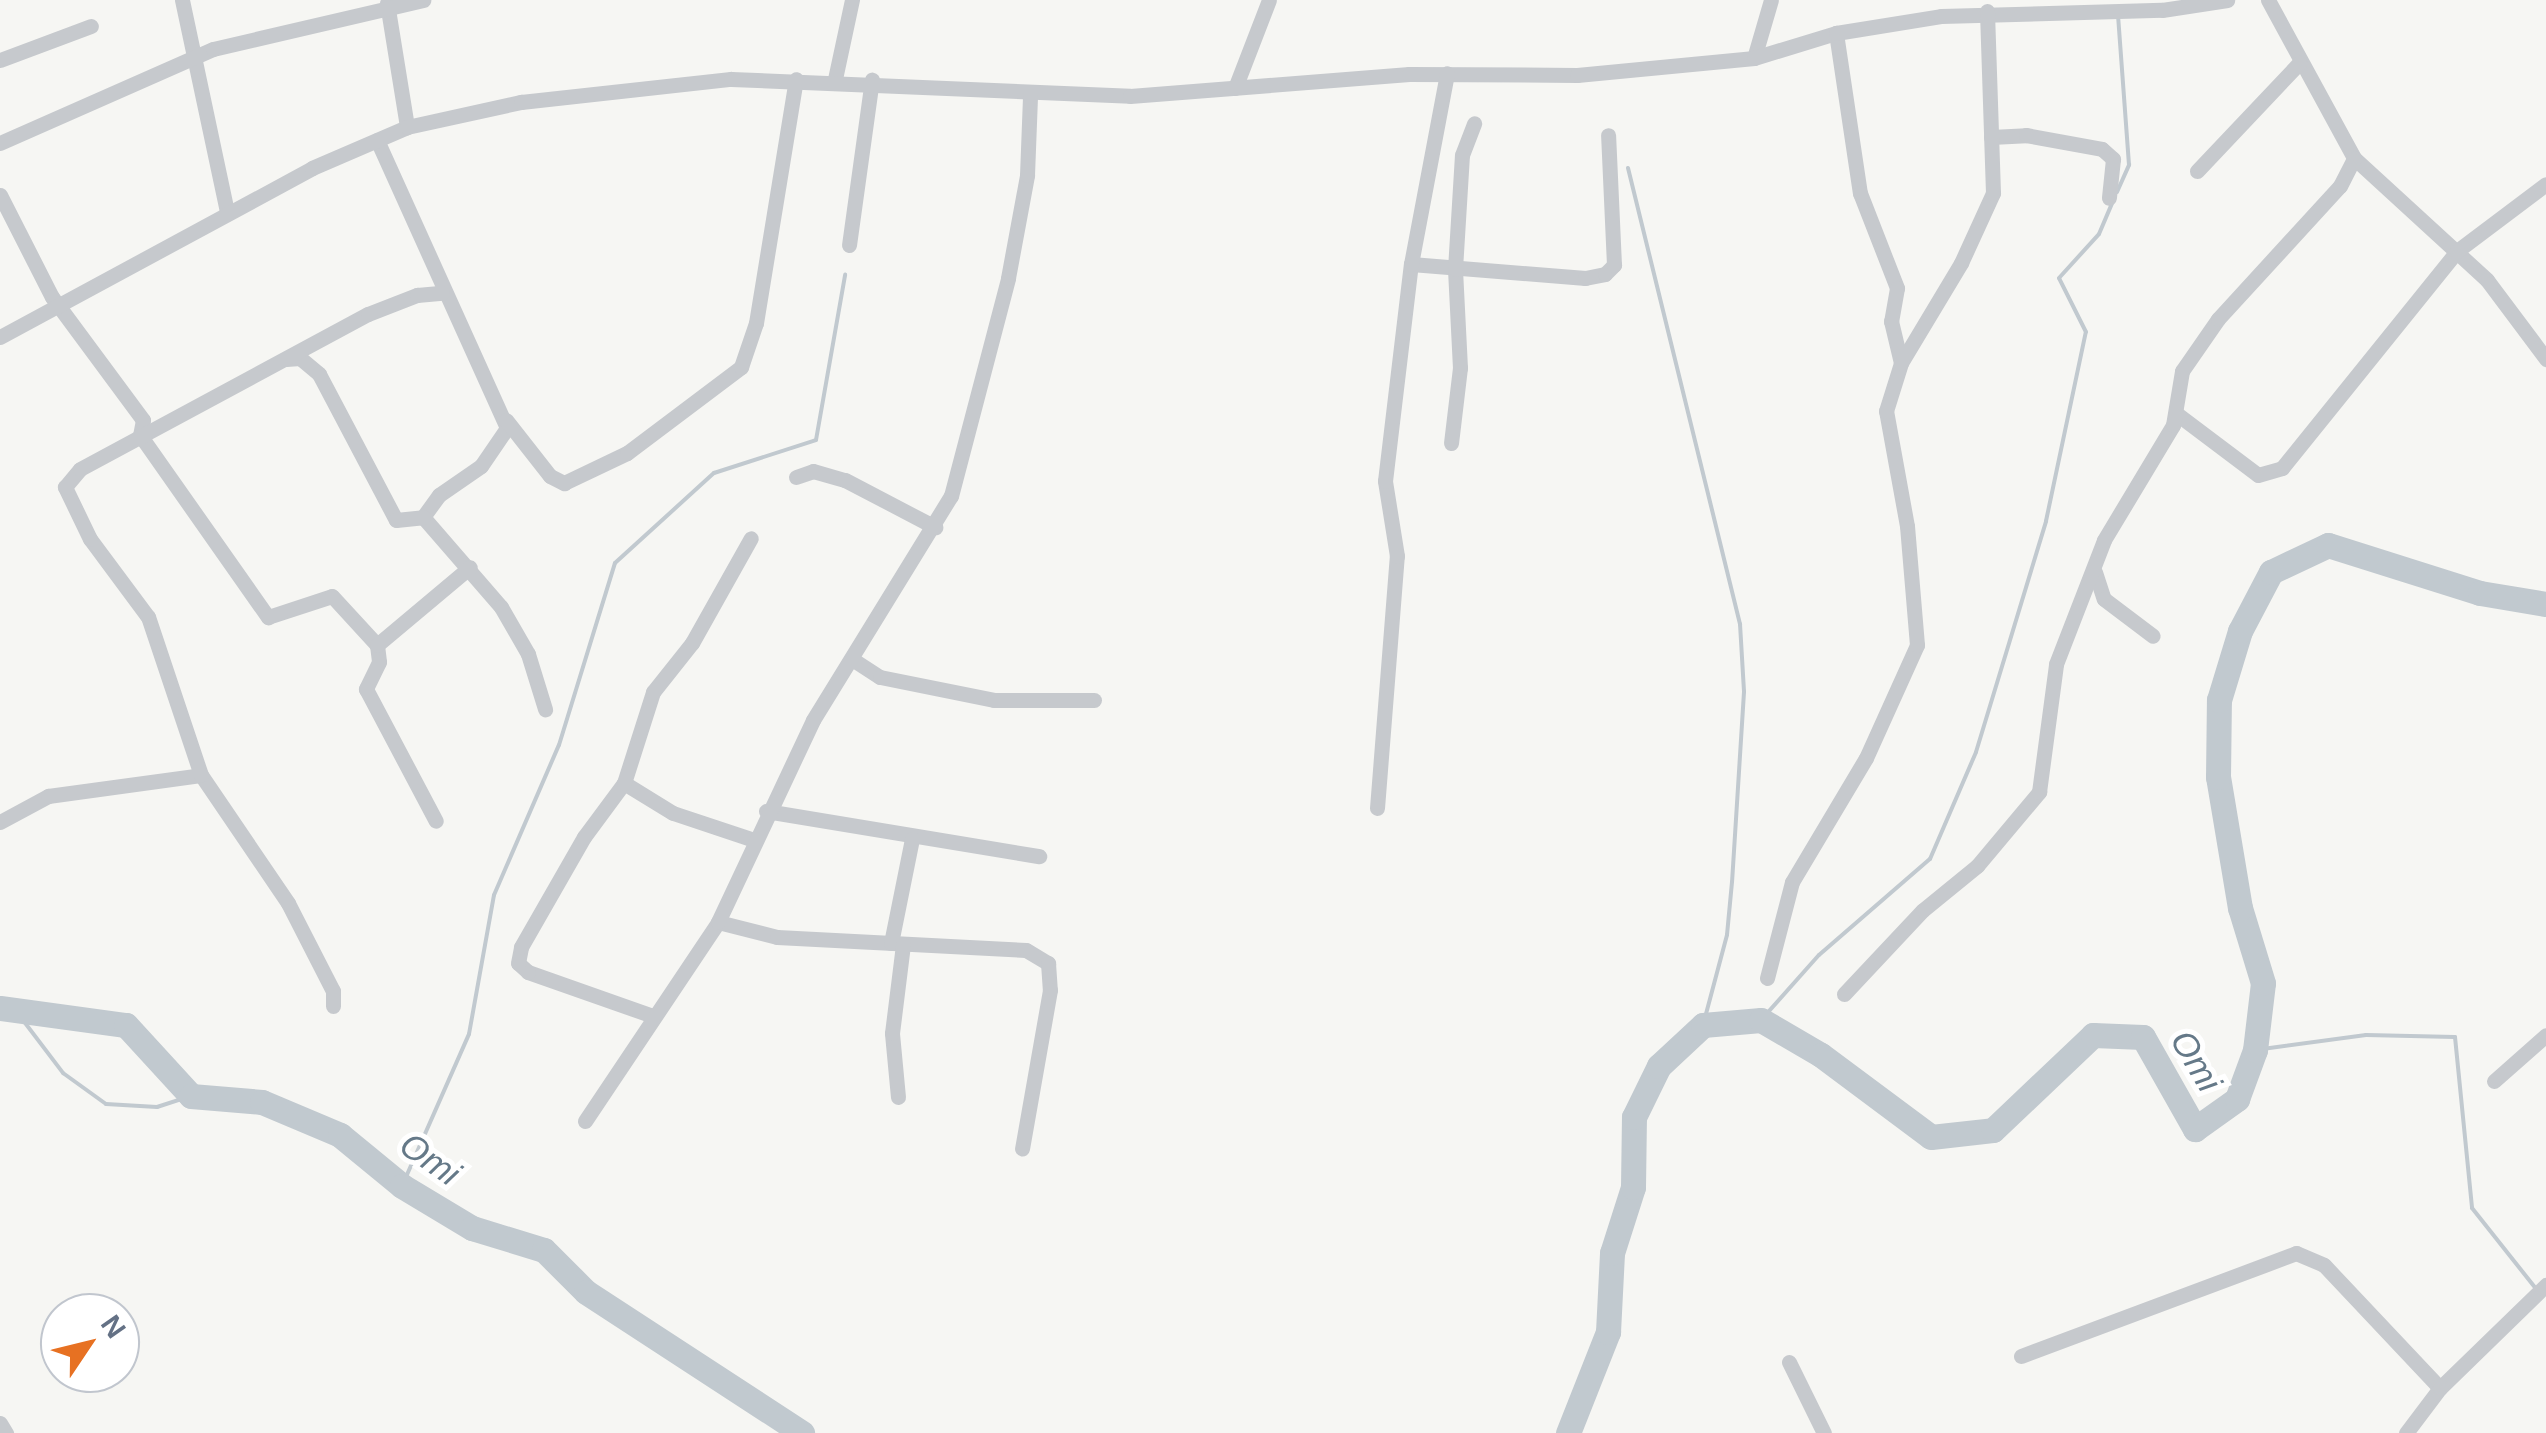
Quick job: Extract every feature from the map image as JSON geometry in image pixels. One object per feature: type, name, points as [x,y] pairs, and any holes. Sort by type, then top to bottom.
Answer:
[{"type":"street","points":[[182,0],[226,212]]},
{"type":"street","points":[[0,143],[194,58],[388,5],[423,0]]},
{"type":"street","points":[[835,79],[852,0]]},
{"type":"street","points":[[1236,88],[1269,0]]},
{"type":"street","points":[[1754,58],[1770,0]]},
{"type":"street","points":[[0,337],[63,306],[226,212],[407,128],[641,84],[872,80],[1030,96],[1236,88],[1448,73],[1577,74],[1754,58],[1941,8],[2162,10],[2227,0]]},
{"type":"street","points":[[2268,0],[2354,158],[2457,252],[2546,359]]},
{"type":"street","points":[[388,5],[407,128]]},
{"type":"street","points":[[1767,978],[1792,882],[1866,758],[1917,645],[1908,526],[1886,411],[1901,363],[1987,210],[1995,172],[1987,11]]},
{"type":"street","points":[[0,60],[91,26]]},
{"type":"street","points":[[1836,33],[1860,193],[1897,288],[1891,320],[1901,363]]},
{"type":"street","points":[[2197,171],[2299,63]]},
{"type":"street","points":[[1377,808],[1398,556],[1385,481],[1411,264],[1448,73]]},
{"type":"street","points":[[494,406],[550,476],[564,484],[627,453],[728,382],[742,367],[756,323],[796,79]]},
{"type":"street","points":[[850,245],[872,80]]},
{"type":"street","points":[[586,1121],[718,922],[766,811],[852,659],[935,527],[963,467],[984,388],[1027,175],[1030,96]]},
{"type":"street","points":[[1451,443],[1460,368],[1455,268],[1462,155],[1474,123]]},
{"type":"street","points":[[1411,264],[1605,274],[1614,265],[1608,134]]},
{"type":"street","points":[[1992,137],[2026,135],[2102,149],[2114,158],[2108,198]]},
{"type":"street","points":[[377,140],[442,293],[508,428],[481,466],[439,495],[424,518]]},
{"type":"street","points":[[1844,994],[1923,910],[1977,866],[2039,792],[2056,664],[2096,563],[2177,414],[2182,371],[2218,318],[2340,186],[2354,158]]},
{"type":"street","points":[[2177,414],[2258,474],[2282,468],[2457,252],[2546,184]]},
{"type":"street","points":[[0,194],[52,297],[63,306],[143,420],[140,435],[268,616],[332,596],[377,645],[379,662],[366,690],[436,822]]},
{"type":"street","points":[[417,295],[435,274]]},
{"type":"street","points":[[332,1006],[333,991],[288,903],[201,775],[148,616],[80,522],[65,487],[80,469],[282,359],[417,295],[442,293]]},
{"type":"street","points":[[307,348],[396,520],[424,518]]},
{"type":"street","points":[[282,359],[300,358],[319,374]]},
{"type":"street","points":[[796,477],[813,472],[845,480],[935,527]]},
{"type":"street","points":[[424,518],[470,567],[528,654],[545,709]]},
{"type":"street","points":[[653,1016],[589,997],[518,963],[584,837],[624,783],[653,692],[692,643],[751,538]]},
{"type":"street","points":[[2096,563],[2094,579],[2104,599],[2153,636]]},
{"type":"street","points":[[377,645],[470,567]]},
{"type":"street","points":[[852,659],[880,677],[994,700],[1094,700]]},
{"type":"street","points":[[0,822],[48,796],[201,775]]},
{"type":"street","points":[[624,783],[673,813],[754,840]]},
{"type":"street","points":[[766,811],[912,839],[1039,856]]},
{"type":"street","points":[[898,1096],[892,1032],[897,944],[912,839]]},
{"type":"street","points":[[718,922],[777,937],[1026,950],[1048,963],[1050,990],[1022,1149]]},
{"type":"street","points":[[2494,1081],[2546,1035]]},
{"type":"street","points":[[2021,1356],[2296,1253],[2324,1265],[2440,1388]]},
{"type":"street","points":[[2406,1433],[2440,1388],[2541,1291]]},
{"type":"street","points":[[1789,1362],[1824,1433]]},
{"type":"waterway","points":[[2117,192],[2129,165],[2118,15]]},
{"type":"waterway","points":[[1628,168],[1740,624],[1744,692],[1732,882],[1727,935],[1703,1025]]},
{"type":"waterway","points":[[1761,1020],[1819,955],[1930,859],[1976,752],[2046,521],[2086,332],[2059,278],[2099,234],[2113,201]]},
{"type":"waterway","points":[[402,1186],[469,1034],[494,895],[559,745],[615,563],[714,473],[816,440],[845,275]]},
{"type":"waterway","name":"Omi","points":[[1568,1433],[1608,1332],[1612,1253],[1633,1187],[1634,1117],[1659,1066],[1703,1025],[1761,1020],[1821,1055],[1931,1137],[1993,1130],[2093,1035],[2143,1037],[2195,1129],[2237,1099],[2255,1050],[2263,983],[2240,908],[2218,777],[2219,700],[2240,631],[2271,572],[2328,545],[2480,593],[2546,604]]},
{"type":"waterway","name":"Omi","points":[[0,1008],[126,1025],[191,1096],[262,1102],[340,1135],[402,1186],[472,1228],[544,1250],[586,1292],[802,1433]]},
{"type":"waterway","points":[[16,1011],[63,1073],[106,1104],[157,1107],[191,1096]]},
{"type":"waterway","points":[[2255,1050],[2366,1035],[2455,1037],[2472,1208],[2537,1290]]}]
